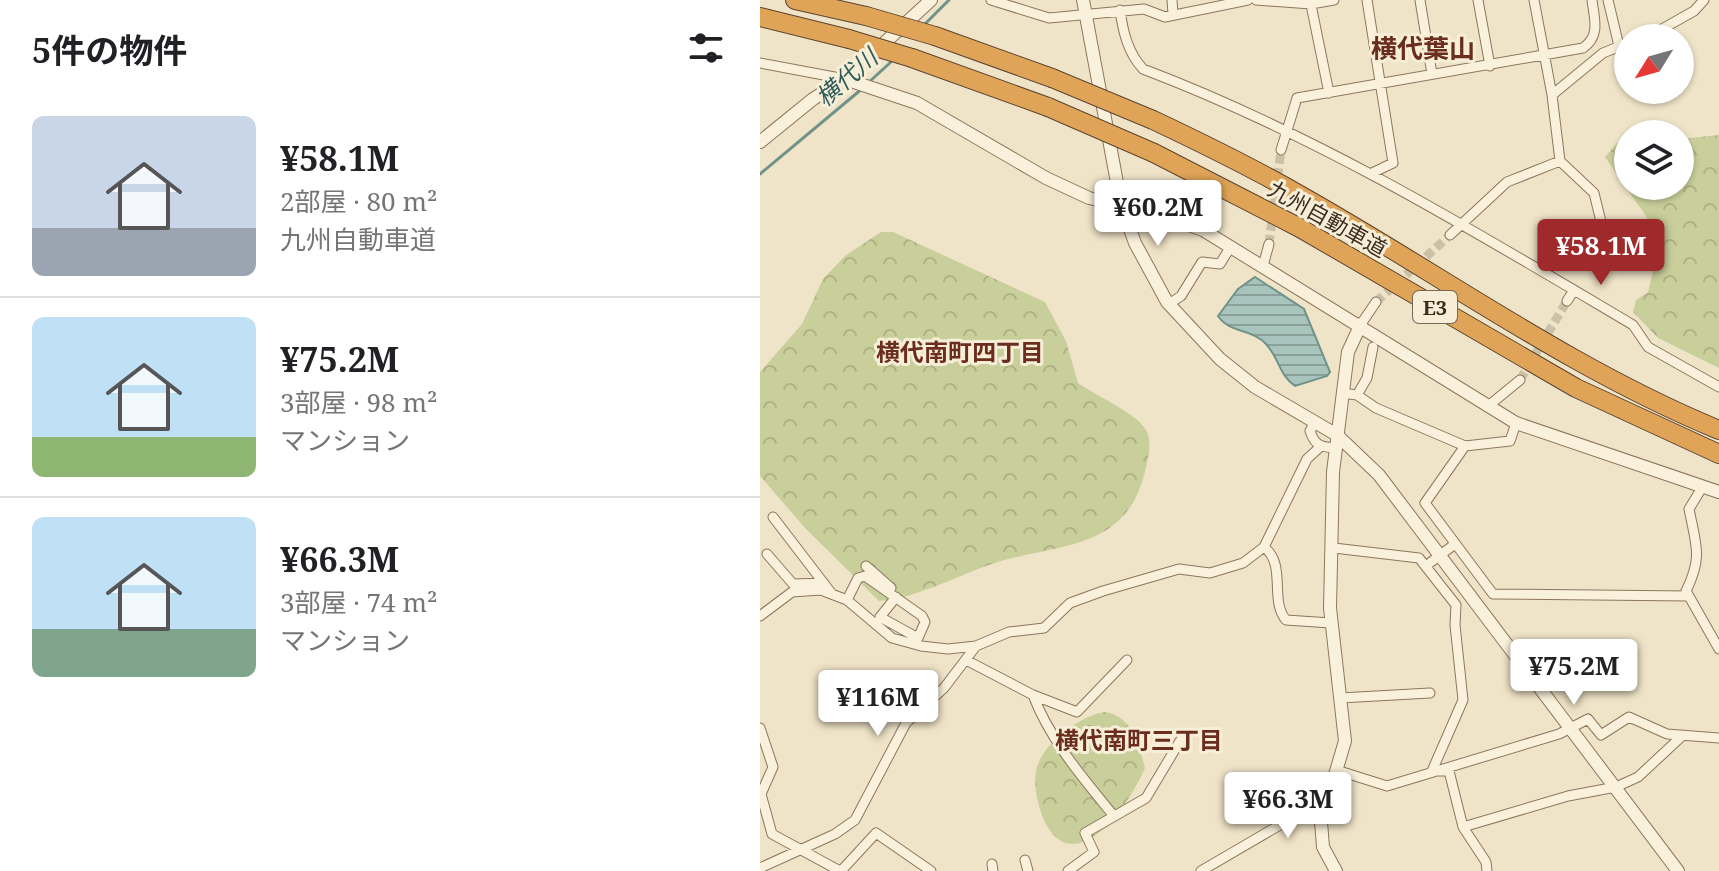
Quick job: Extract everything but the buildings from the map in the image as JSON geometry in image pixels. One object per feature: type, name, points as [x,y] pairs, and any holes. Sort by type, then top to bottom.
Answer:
[{"type":"highway","name":"九州自動車道","points":[[795,0],[935,36],[1052,78],[1153,120],[1305,198],[1525,333],[1655,401],[1719,427]]},
{"type":"highway","name":"九州自動車道","points":[[760,17],[912,58],[1048,107],[1154,153],[1300,228],[1576,388],[1719,454]]},
{"type":"street","points":[[760,142],[813,99],[845,79],[931,0]]},
{"type":"street","points":[[991,0],[1049,18],[1144,9],[1165,17],[1248,0]]},
{"type":"street","points":[[1083,0],[1121,204],[1135,243],[1169,304],[1220,359],[1255,387],[1315,422],[1379,475],[1678,871]]},
{"type":"street","points":[[1172,0],[1173,14]]},
{"type":"street","points":[[1256,0],[1334,0]]},
{"type":"street","points":[[1367,0],[1393,163],[1372,173]]},
{"type":"street","points":[[1420,0],[1432,74]]},
{"type":"street","points":[[1478,0],[1490,66]]},
{"type":"street","points":[[1534,0],[1552,95],[1560,161],[1594,193],[1605,238]]},
{"type":"street","points":[[1281,150],[1297,98],[1544,57],[1590,44],[1596,31],[1592,0]]},
{"type":"street","points":[[1608,0],[1617,24]]},
{"type":"street","points":[[1671,24],[1694,11],[1704,0]]},
{"type":"street","points":[[1310,2],[1329,93]]},
{"type":"street","points":[[1120,10],[1123,32],[1134,60],[1143,69],[1222,99],[1372,173],[1633,325],[1648,347],[1719,387]]},
{"type":"street","points":[[1552,95],[1603,53],[1614,48]]},
{"type":"street","points":[[760,63],[845,79],[917,103],[1046,178],[1089,198],[1156,213],[1231,246],[1516,423],[1719,492]]},
{"type":"street","points":[[1450,235],[1507,182],[1560,161]]},
{"type":"street","points":[[1263,266],[1269,244]]},
{"type":"street","points":[[1169,304],[1181,296],[1202,262],[1220,264],[1231,246]]},
{"type":"street","points":[[1567,301],[1574,290]]},
{"type":"street","points":[[1336,871],[1323,847],[1321,822],[1345,741],[1331,623],[1336,442],[1348,352],[1376,302]]},
{"type":"street","points":[[1357,395],[1367,378],[1373,347]]},
{"type":"street","points":[[1487,407],[1520,380]]},
{"type":"street","points":[[1342,393],[1357,395],[1376,408],[1465,446],[1510,441],[1516,423]]},
{"type":"street","points":[[1315,422],[1310,431],[1314,442],[1320,447]]},
{"type":"street","points":[[760,616],[792,592],[821,590],[847,600],[892,638],[948,649],[976,646],[1009,632],[1044,628],[1070,603],[1103,591],[1179,569],[1210,573],[1235,567],[1264,547],[1307,459],[1320,447],[1336,442]]},
{"type":"street","points":[[1465,446],[1425,503],[1493,594],[1688,596]]},
{"type":"street","points":[[1703,486],[1689,509],[1698,547],[1698,569],[1686,591],[1719,649]]},
{"type":"street","points":[[773,517],[832,594]]},
{"type":"street","points":[[1427,565],[1455,544]]},
{"type":"street","points":[[1264,547],[1271,552],[1275,565],[1278,608],[1286,620],[1331,623]]},
{"type":"street","points":[[1334,548],[1419,558],[1456,605],[1455,625],[1463,700],[1432,771]]},
{"type":"street","points":[[767,554],[793,584],[824,583]]},
{"type":"street","points":[[847,600],[858,578],[865,576],[894,596],[922,616],[925,622],[918,638],[880,617],[894,596],[893,589],[866,566]]},
{"type":"street","points":[[760,868],[802,850],[855,820],[906,723],[944,688],[976,646]]},
{"type":"street","points":[[966,660],[1033,695],[1077,712],[1127,660]]},
{"type":"street","points":[[1340,698],[1430,693]]},
{"type":"street","points":[[1033,695],[1040,713],[1073,765],[1113,815]]},
{"type":"street","points":[[1336,770],[1387,786],[1559,734],[1588,719],[1601,735],[1629,717],[1681,737],[1719,738]]},
{"type":"street","points":[[760,728],[773,767],[761,794],[772,834],[841,871],[876,833],[931,871]]},
{"type":"street","points":[[1068,871],[1094,852],[1085,833],[1113,815],[1120,816],[1146,798],[1183,736]]},
{"type":"street","points":[[1463,827],[1568,796],[1616,787],[1638,777],[1681,737]]},
{"type":"street","points":[[1201,871],[1321,801],[1336,770]]},
{"type":"street","points":[[1432,771],[1449,771],[1463,827],[1486,862],[1487,871]]},
{"type":"street","points":[[1025,860],[1028,871]]},
{"type":"green space","points":[[1719,135],[1719,368],[1658,338],[1633,312],[1636,300],[1648,292],[1661,238],[1635,200],[1694,200],[1694,138]]},
{"type":"green space","points":[[1614,146],[1614,170],[1605,157]]},
{"type":"green space","points":[[881,232],[893,232],[1045,302],[1066,341],[1078,383],[1123,410],[1144,427],[1149,436],[1149,452],[1138,494],[1125,514],[1110,528],[1071,545],[1001,561],[925,590],[879,601],[806,529],[760,476],[760,372],[802,324],[823,279],[845,256]]},
{"type":"green space","points":[[1105,712],[1122,719],[1133,732],[1145,768],[1126,803],[1106,827],[1083,842],[1071,844],[1053,834],[1041,813],[1036,788],[1037,767],[1047,749],[1062,734],[1082,720]]},
{"type":"water","points":[[1255,277],[1304,309],[1330,372],[1327,376],[1295,386],[1261,339],[1228,325],[1218,316],[1238,289]]},
{"type":"waterway","name":"横代川","points":[[924,25],[949,0]]},
{"type":"waterway","name":"横代川","points":[[868,83],[892,61]]},
{"type":"waterway","name":"横代川","points":[[760,174],[863,88]]},
{"type":"tunnel","points":[[1269,244],[1281,150]]},
{"type":"tunnel","points":[[1376,302],[1450,235]]},
{"type":"tunnel","points":[[1520,380],[1567,301]]},
{"type":"district","name":"横代葉山","points":[[1423,48]]},
{"type":"district","name":"横代南町四丁目","points":[[960,351]]},
{"type":"district","name":"横代南町三丁目","points":[[1139,739]]}]
